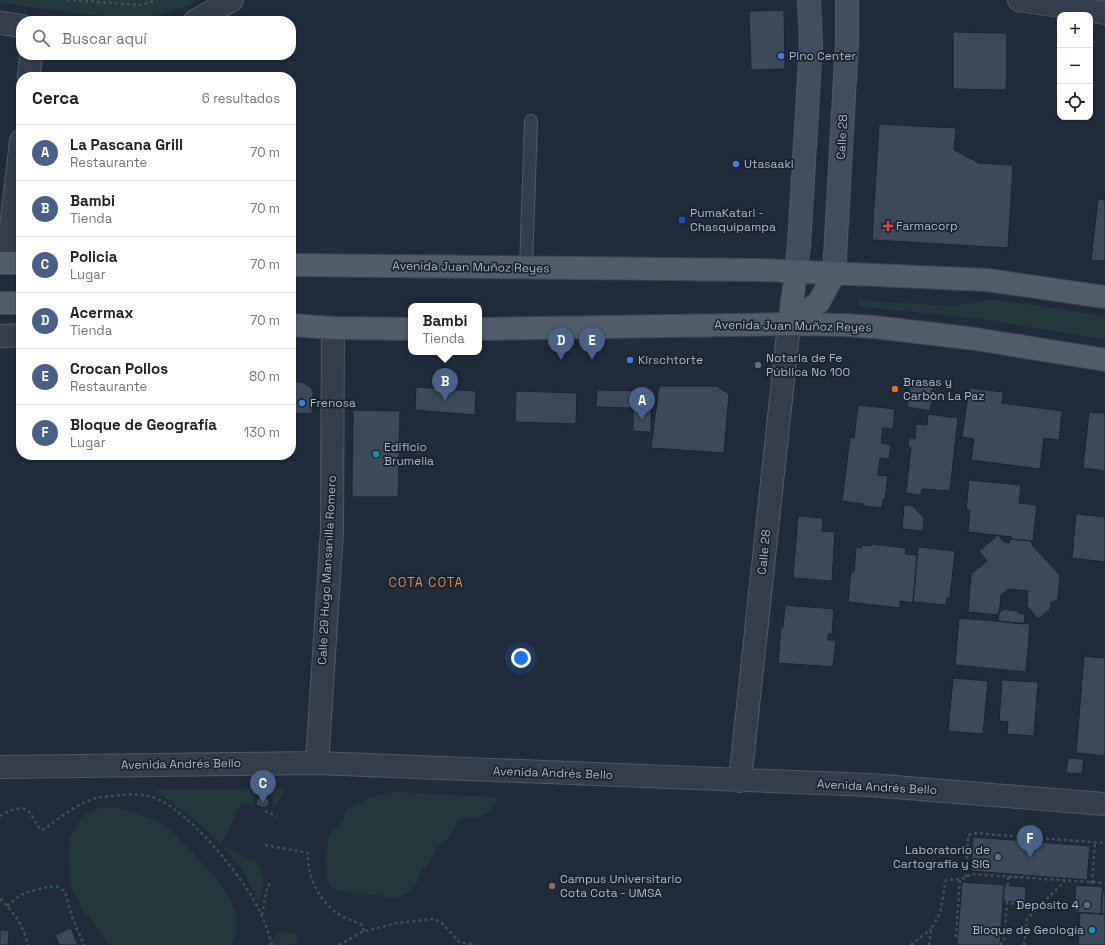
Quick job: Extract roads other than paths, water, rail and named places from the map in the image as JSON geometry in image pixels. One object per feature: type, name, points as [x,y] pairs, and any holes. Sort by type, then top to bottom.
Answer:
[{"type":"main road","points":[[789,324],[799,237],[811,44],[808,0]]},
{"type":"main road","name":"Calle 28","points":[[834,274],[847,42],[846,0]]},
{"type":"main road","name":"Avenida Juan Muñoz Reyes","points":[[296,265],[760,270],[834,274]]},
{"type":"main road","points":[[789,324],[820,302],[834,274],[987,280],[1105,297]]},
{"type":"main road","points":[[0,303],[16,303]]},
{"type":"main road","name":"Avenida Juan Muñoz Reyes","points":[[482,329],[789,324],[874,327],[976,339],[1105,360]]},
{"type":"main road","points":[[296,325],[333,328],[408,329]]},
{"type":"street","points":[[204,16],[232,0]]},
{"type":"street","points":[[1019,0],[1105,13]]},
{"type":"street","points":[[0,23],[16,25]]},
{"type":"street","points":[[30,72],[31,60]]},
{"type":"street","points":[[9,263],[16,192]]},
{"type":"street","name":"Calle 28","points":[[740,781],[789,324]]},
{"type":"street","name":"Calle 29 Hugo Mansanilla Romero","points":[[317,763],[332,531],[333,328]]},
{"type":"street","points":[[0,336],[16,336]]},
{"type":"street","name":"Avenida Andrés Bello","points":[[0,767],[317,763],[870,785],[1105,804]]},
{"type":"lane","points":[[526,268],[531,121]]},
{"type":"place","name":"Pino Center","points":[[781,56]]},
{"type":"place","name":"Utasaaki","points":[[736,164]]},
{"type":"place","name":"PumaKatari - Chasquipampa","points":[[682,220]]},
{"type":"place","name":"Farmacorp","points":[[888,226]]},
{"type":"place","name":"Acermax","points":[[561,360]]},
{"type":"place","name":"Crocan Pollos","points":[[592,360]]},
{"type":"place","name":"Kirschtorte","points":[[630,360]]},
{"type":"place","name":"Notaria de Fe Pública No 100","points":[[758,365]]},
{"type":"place","name":"Brasas y Carbòn La Paz","points":[[895,389]]},
{"type":"place","name":"Bambi","points":[[445,401]]},
{"type":"place","name":"Frenosa","points":[[302,403]]},
{"type":"place","name":"La Pascana Grill","points":[[642,420]]},
{"type":"place","name":"Edificio Brumelia","points":[[376,454]]},
{"type":"place","name":"Policia","points":[[263,803]]},
{"type":"place","name":"Laboratorio de Cartografia y SIG","points":[[998,857]]},
{"type":"place","name":"Bloque de Geografía","points":[[1030,858]]},
{"type":"place","name":"Campus Universitario Cota Cota - UMSA","points":[[552,886]]},
{"type":"place","name":"Depósito 4","points":[[1087,905]]},
{"type":"place","name":"Bloque de Geología","points":[[1092,930]]},
{"type":"district","name":"COTA COTA","points":[[426,582]]}]
